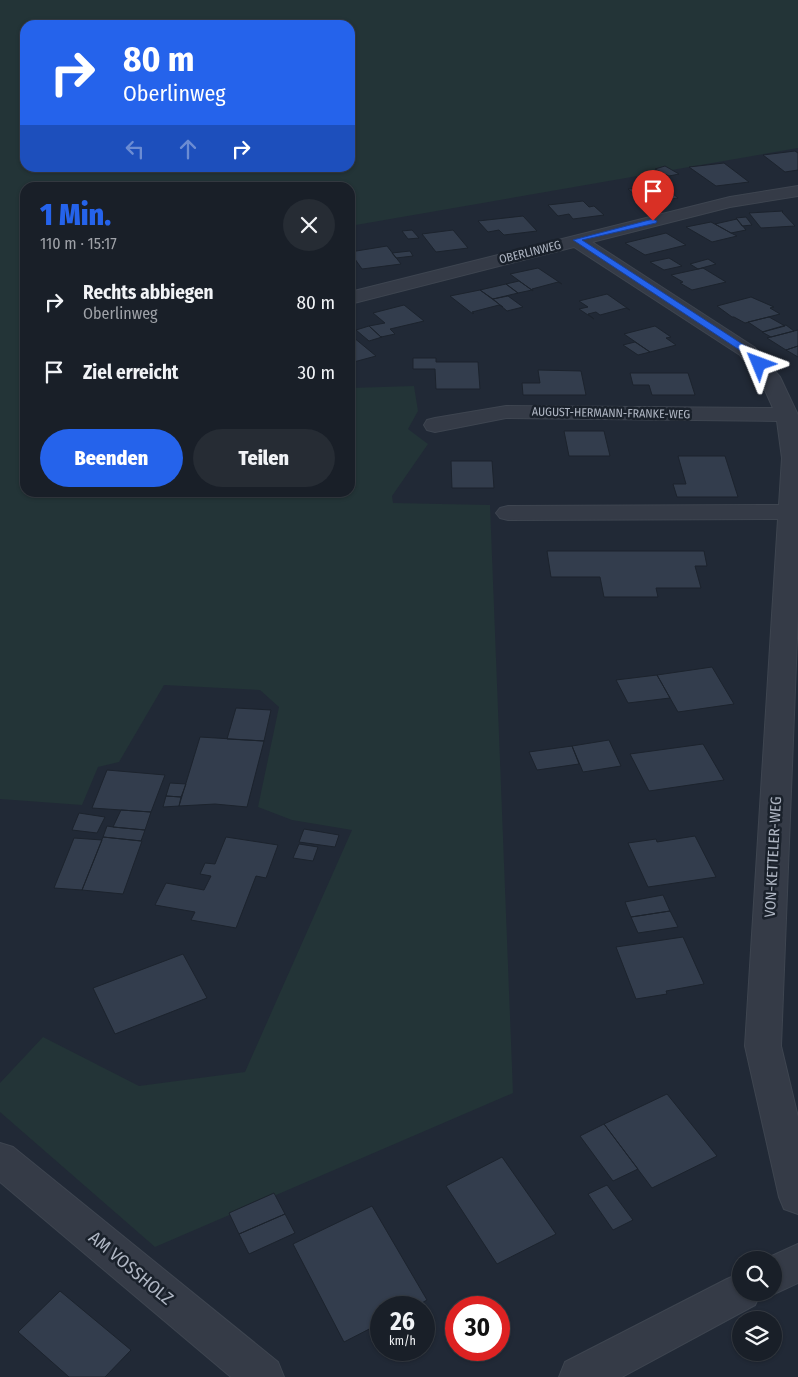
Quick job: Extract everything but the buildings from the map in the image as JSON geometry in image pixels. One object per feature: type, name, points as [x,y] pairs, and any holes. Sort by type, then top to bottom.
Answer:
[{"type":"street","name":"OBERLINWEG","points":[[355,297],[730,202],[798,190]]},
{"type":"street","name":"VON-KETTELER-WEG","points":[[576,240],[747,351],[770,377],[787,416],[793,458],[791,512],[763,1046],[798,1197]]},
{"type":"street","name":"AUGUST-HERMANN-FRANKE-WEG","points":[[435,425],[506,412],[787,416]]},
{"type":"street","points":[[508,513],[791,512]]},
{"type":"street","name":"AM VOSSHOLZ","points":[[0,1159],[263,1377]]},
{"type":"street","points":[[782,1271],[798,1262]]},
{"type":"street","points":[[580,1377],[732,1297]]},
{"type":"shaded area","points":[[0,0],[798,0],[798,148],[355,225],[355,182],[20,182],[20,497],[355,497],[355,388],[414,386],[418,411],[408,429],[428,444],[392,496],[393,503],[490,505],[513,1093],[155,1247],[0,1112],[0,1083],[43,1037],[139,1086],[245,1072],[352,830],[292,820],[258,807],[279,707],[260,690],[164,685],[119,762],[98,767],[82,805],[0,799]]},
{"type":"route","points":[[653,221],[576,240],[747,351],[759,364]]}]
